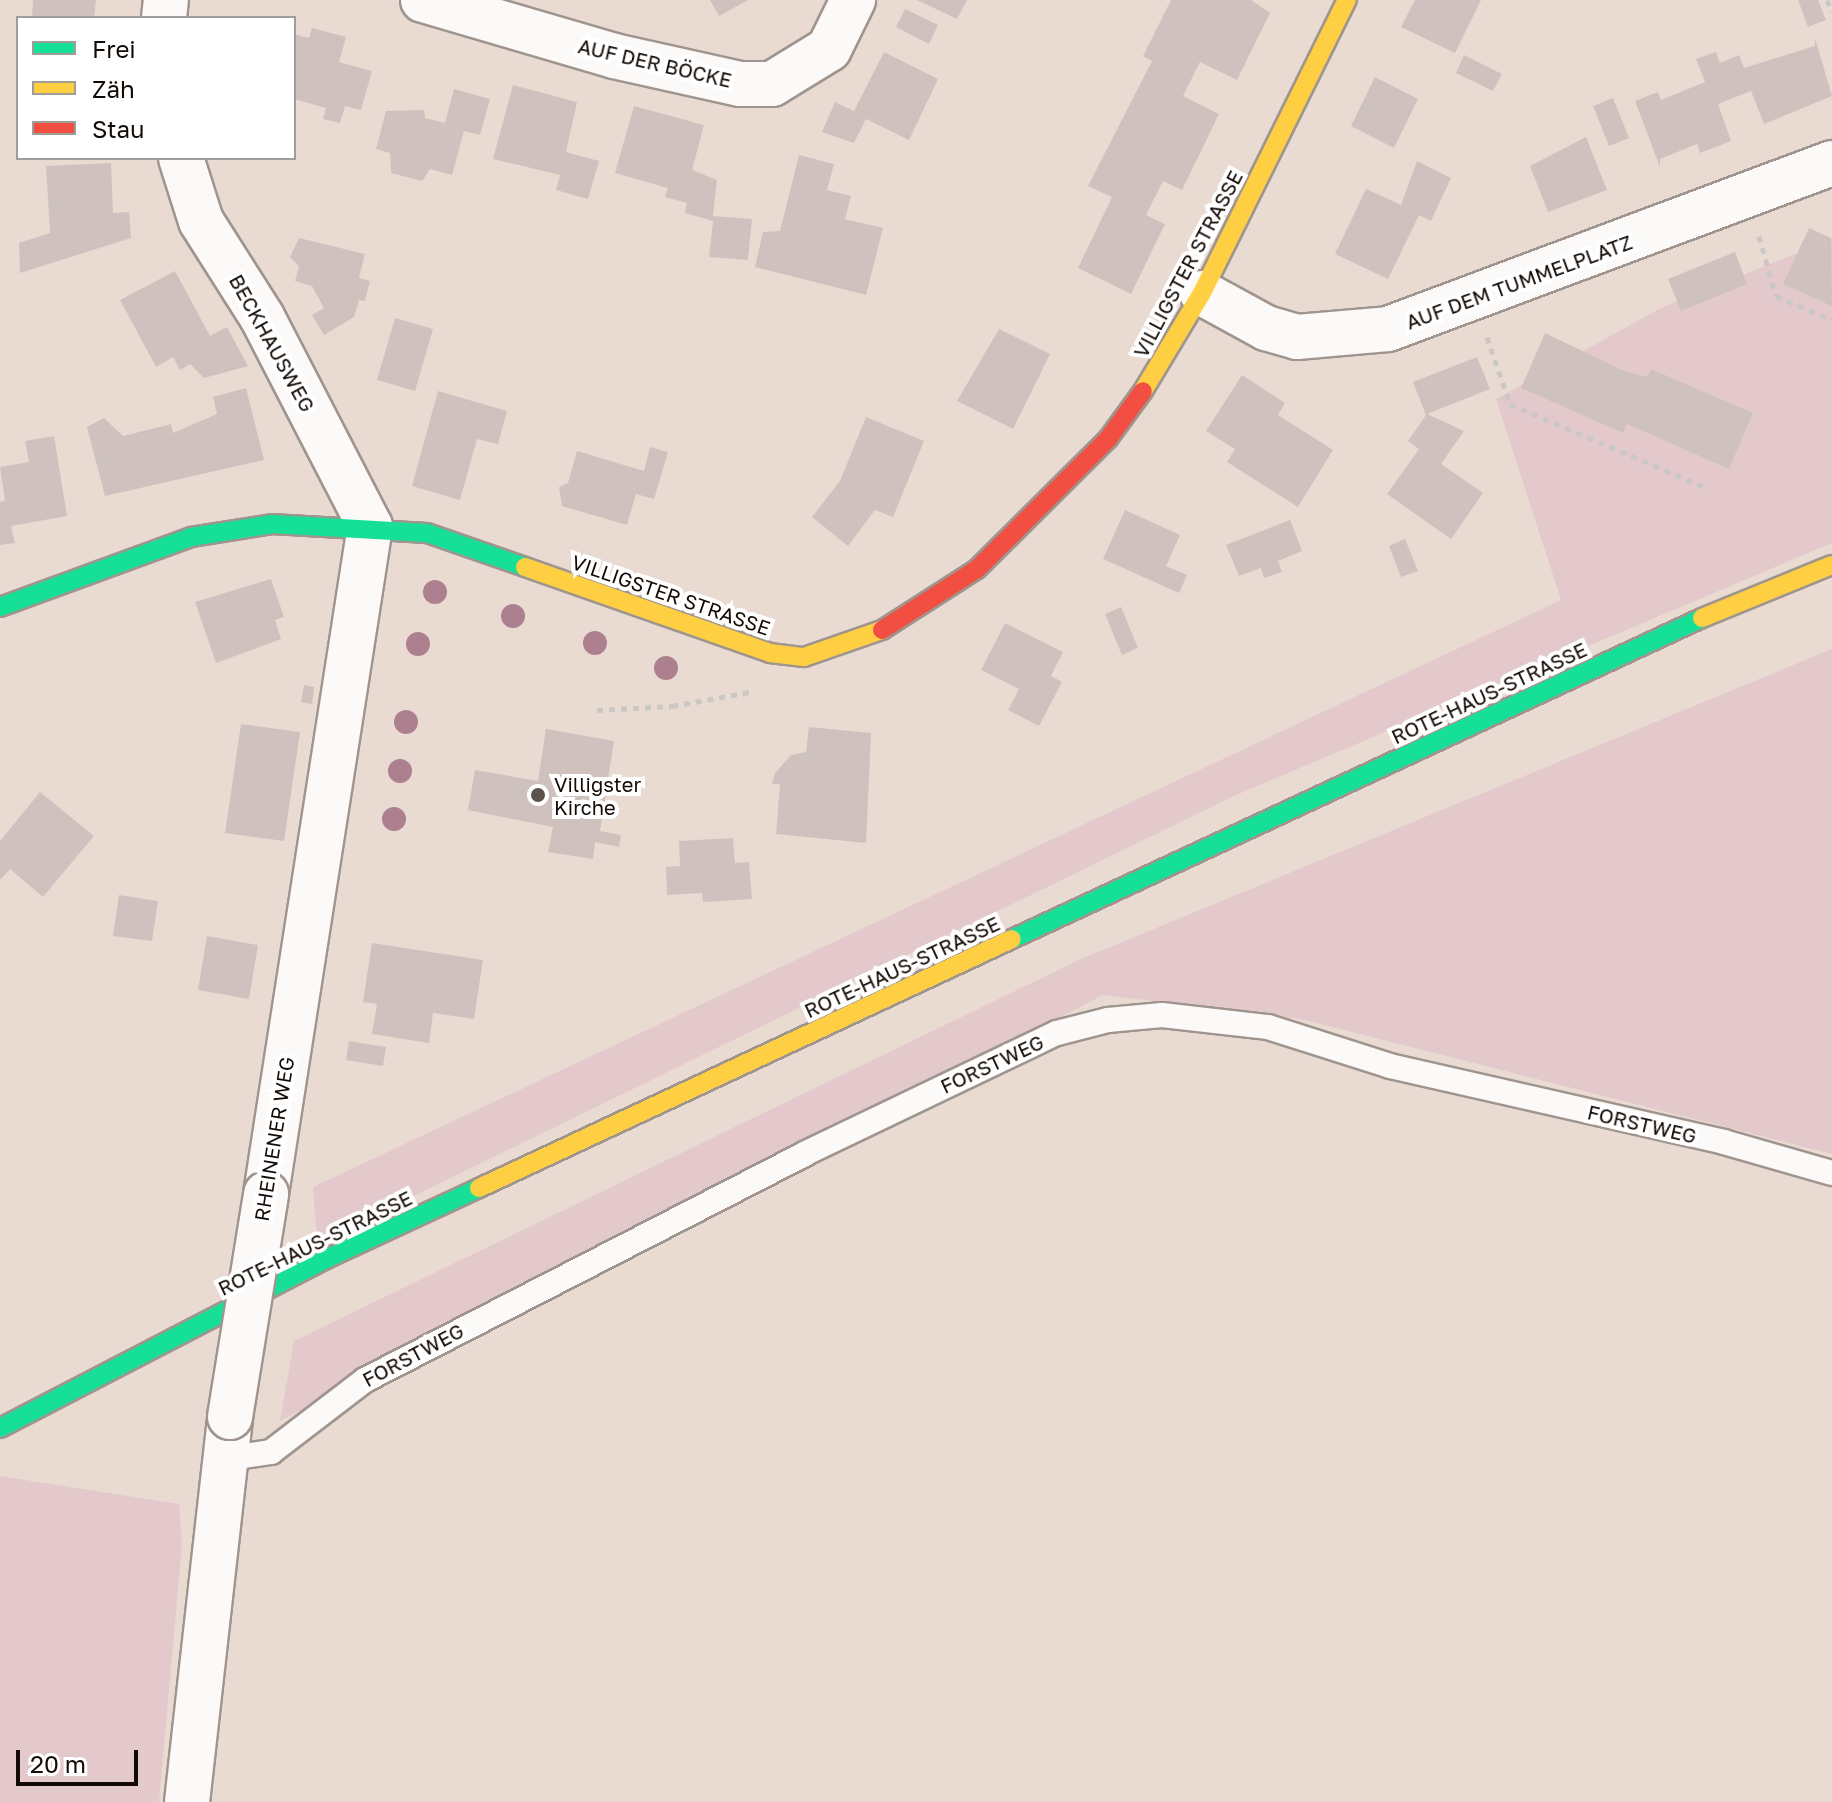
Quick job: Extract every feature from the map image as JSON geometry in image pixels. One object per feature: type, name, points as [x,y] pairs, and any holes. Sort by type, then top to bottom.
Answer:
[{"type":"main road","name":"VILLIGSTER STRASSE","points":[[0,607],[191,537],[272,524],[370,526],[427,533],[770,653],[804,657],[885,629],[977,569],[1051,502],[1108,439],[1163,364],[1202,293],[1347,0]]},
{"type":"main road","name":"ROTE-HAUS-STRASSE","points":[[0,1428],[326,1259],[1697,620],[1832,565]]},
{"type":"street","name":"AUF DER BÖCKE","points":[[423,0],[614,56],[740,84],[772,84],[829,49],[853,0]]},
{"type":"street","name":"BECKHAUSWEG","points":[[182,160],[201,221],[262,317],[370,526]]},
{"type":"street","name":"AUF DEM TUMMELPLATZ","points":[[1202,293],[1266,328],[1297,337],[1388,329],[1474,301],[1832,163]]},
{"type":"street","name":"RHEINENER WEG","points":[[187,1802],[230,1417],[370,526]]},
{"type":"lane","name":"FORSTWEG","points":[[224,1459],[271,1452],[365,1380],[804,1154],[1057,1033],[1108,1020],[1162,1015],[1268,1027],[1404,1070],[1724,1142],[1832,1173]]},
{"type":"path","points":[[1827,0],[1832,12]]},
{"type":"path","points":[[1747,195],[1776,296],[1832,320]]},
{"type":"path","points":[[1474,301],[1510,404],[1705,487]]},
{"type":"path","points":[[597,710],[672,706],[760,690]]},
{"type":"shaded area","points":[[1832,239],[1832,543],[1236,795],[317,1243],[313,1187],[1561,600],[1496,399],[1661,308]]},
{"type":"shaded area","points":[[1832,649],[1832,1154],[1301,1019],[1103,995],[280,1421],[294,1341],[1081,959]]},
{"type":"shaded area","points":[[0,1476],[179,1504],[182,1544],[159,1802],[0,1802]]},
{"type":"building","points":[[33,0],[96,0],[94,16],[32,16]]},
{"type":"building","points":[[710,0],[748,0],[719,16]]},
{"type":"building","points":[[917,0],[967,0],[957,19]]},
{"type":"building","points":[[1171,0],[1251,0],[1270,13],[1237,80],[1200,62],[1183,96],[1219,114],[1182,190],[1163,181],[1146,215],[1165,224],[1131,294],[1078,268],[1112,197],[1088,186],[1152,61],[1143,56]]},
{"type":"building","points":[[1415,0],[1481,0],[1455,53],[1401,27]]},
{"type":"building","points":[[1798,0],[1818,0],[1826,20],[1808,27]]},
{"type":"building","points":[[905,9],[938,25],[929,44],[896,27]]},
{"type":"building","points":[[312,28],[346,37],[339,62],[372,71],[361,110],[345,106],[340,123],[323,119],[326,108],[296,100],[296,35],[309,38]]},
{"type":"building","points":[[1815,38],[1832,96],[1764,124],[1751,91],[1718,104],[1731,141],[1700,153],[1697,144],[1660,159],[1660,167],[1635,101],[1658,92],[1661,100],[1705,82],[1696,59],[1716,52],[1720,63],[1739,55],[1744,68],[1815,46]]},
{"type":"building","points":[[884,52],[938,79],[909,140],[866,119],[854,143],[822,132],[835,102],[854,111]]},
{"type":"building","points":[[1464,55],[1502,74],[1493,91],[1456,73]]},
{"type":"building","points":[[1375,77],[1418,99],[1394,148],[1351,126]]},
{"type":"building","points":[[513,85],[577,102],[566,152],[599,161],[588,199],[556,190],[560,175],[493,159]]},
{"type":"building","points":[[454,89],[490,99],[480,135],[464,131],[452,175],[430,169],[422,181],[391,173],[390,153],[376,149],[386,111],[424,110],[425,118],[445,123]]},
{"type":"building","points":[[1613,98],[1629,138],[1609,146],[1593,106]]},
{"type":"building","points":[[634,106],[704,125],[692,170],[717,180],[713,216],[752,219],[748,260],[709,257],[713,221],[685,213],[687,203],[665,197],[668,188],[615,173]]},
{"type":"building","points":[[1586,137],[1607,190],[1548,212],[1530,166]]},
{"type":"building","points":[[799,155],[834,164],[827,190],[851,196],[845,219],[883,228],[866,295],[755,267],[763,232],[780,231]]},
{"type":"building","points":[[1417,161],[1451,178],[1431,221],[1419,215],[1388,279],[1335,254],[1366,189],[1401,205]]},
{"type":"building","points":[[111,163],[113,213],[129,212],[131,238],[20,273],[19,243],[50,233],[46,166]]},
{"type":"building","points":[[1809,228],[1831,238],[1832,306],[1783,284]]},
{"type":"building","points":[[299,238],[365,254],[359,278],[370,281],[365,301],[359,300],[354,317],[324,335],[312,315],[324,308],[312,286],[295,281],[299,266],[290,257]]},
{"type":"building","points":[[1735,252],[1747,284],[1681,311],[1668,279]]},
{"type":"building","points":[[175,271],[210,336],[227,327],[248,366],[204,378],[190,364],[180,370],[173,357],[156,367],[120,300]]},
{"type":"building","points":[[395,318],[433,329],[415,391],[377,380]]},
{"type":"building","points":[[999,329],[1050,354],[1013,429],[957,401]]},
{"type":"building","points":[[1545,333],[1622,370],[1647,377],[1651,369],[1753,413],[1729,469],[1627,424],[1623,433],[1521,388]]},
{"type":"building","points":[[1477,357],[1490,389],[1427,414],[1464,431],[1441,464],[1483,493],[1451,539],[1387,494],[1419,449],[1408,441],[1426,415],[1413,382]]},
{"type":"building","points":[[1242,375],[1285,403],[1278,415],[1333,450],[1298,507],[1227,462],[1235,449],[1206,431]]},
{"type":"building","points":[[246,388],[264,460],[105,496],[87,427],[104,418],[123,436],[171,424],[173,433],[217,414],[213,397]]},
{"type":"building","points":[[438,391],[507,411],[498,444],[477,439],[460,500],[412,486]]},
{"type":"building","points":[[866,417],[924,441],[893,517],[875,510],[848,546],[812,517],[840,481]]},
{"type":"building","points":[[54,436],[67,516],[11,526],[15,543],[0,545],[0,502],[5,501],[0,467],[29,462],[25,441]]},
{"type":"building","points":[[650,447],[668,452],[654,499],[636,494],[627,525],[562,506],[559,487],[568,483],[577,451],[644,471]]},
{"type":"building","points":[[1125,510],[1180,535],[1166,566],[1187,575],[1179,593],[1103,559]]},
{"type":"building","points":[[1290,520],[1302,551],[1278,561],[1282,572],[1264,578],[1261,568],[1239,576],[1226,545]]},
{"type":"building","points":[[1405,539],[1418,571],[1401,577],[1389,546]]},
{"type":"building","points":[[271,579],[284,617],[275,620],[281,639],[216,663],[195,602]]},
{"type":"building","points":[[1121,607],[1138,648],[1122,655],[1105,614]]},
{"type":"building","points":[[1005,623],[1063,652],[1051,676],[1062,682],[1039,726],[1008,710],[1019,689],[981,670]]},
{"type":"building","points":[[304,685],[314,687],[312,704],[301,702]]},
{"type":"building","points":[[241,724],[300,732],[284,841],[225,833]]},
{"type":"building","points":[[809,727],[871,733],[866,843],[776,834],[780,784],[772,784],[775,773],[791,755],[806,752]]},
{"type":"building","name":"Villigster Kirche","points":[[546,729],[614,741],[600,831],[621,835],[619,847],[595,842],[593,859],[548,852],[553,827],[468,810],[475,770],[538,781]]},
{"type":"building","points":[[40,792],[94,836],[43,897],[10,869],[0,880],[0,841]]},
{"type":"building","points":[[733,838],[735,863],[749,862],[752,899],[703,902],[702,893],[667,895],[666,867],[680,866],[679,841]]},
{"type":"building","points":[[119,895],[158,901],[152,941],[113,936]]},
{"type":"building","points":[[207,936],[258,945],[249,999],[198,990]]},
{"type":"building","points":[[372,943],[483,960],[474,1019],[433,1013],[429,1043],[372,1034],[377,1004],[363,1002]]},
{"type":"building","points":[[349,1041],[386,1047],[383,1066],[346,1060]]},
{"type":"traffic: fast","points":[[0,607],[191,537],[272,524],[427,533],[525,567]]},
{"type":"traffic: fast","points":[[1012,939],[1702,618]]},
{"type":"traffic: fast","points":[[0,1428],[326,1259],[479,1188]]},
{"type":"traffic: slow","points":[[1143,391],[1202,293],[1347,0]]},
{"type":"traffic: slow","points":[[1702,618],[1832,565]]},
{"type":"traffic: slow","points":[[525,567],[770,653],[804,657],[882,630]]},
{"type":"traffic: slow","points":[[479,1188],[1012,939]]},
{"type":"traffic: jam","points":[[882,630],[977,569],[1108,439],[1143,391]]},
{"type":"place","name":"Villigster Kirche","points":[[538,795]]}]
